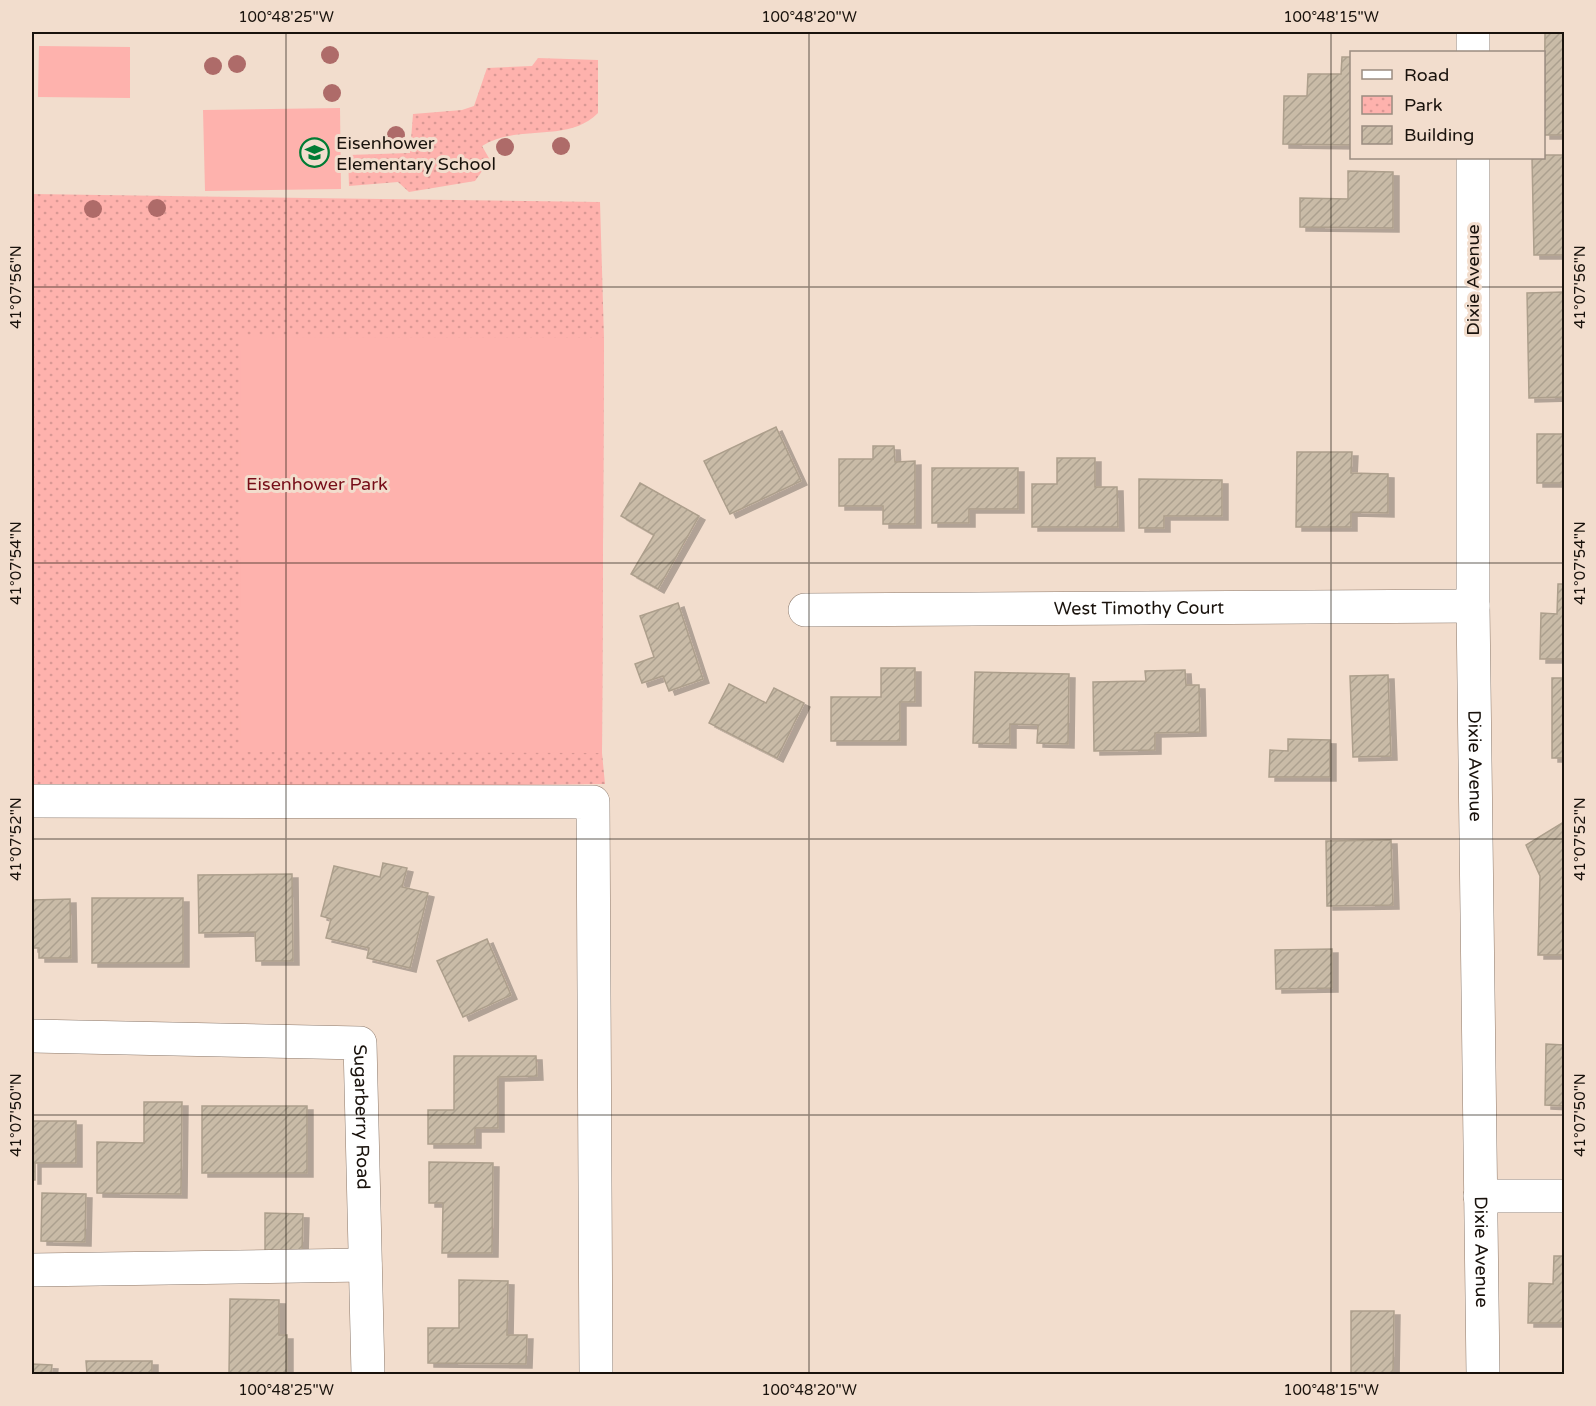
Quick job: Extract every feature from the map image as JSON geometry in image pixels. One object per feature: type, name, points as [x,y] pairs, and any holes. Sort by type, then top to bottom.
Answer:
[{"type":"street","points":[[1473,32],[1473,51]]},
{"type":"street","name":"Dixie Avenue","points":[[1473,159],[1473,606],[1483,1374]]},
{"type":"street","name":"West Timothy Court","points":[[805,610],[1473,606]]},
{"type":"street","points":[[32,801],[593,802],[596,1374]]},
{"type":"street","name":"Sugarberry Road","points":[[32,1035],[360,1043],[368,1374]]},
{"type":"street","points":[[1480,1196],[1564,1196]]},
{"type":"street","points":[[32,1270],[365,1265]]},
{"type":"green space","points":[[39,46],[130,47],[130,98],[38,97]]},
{"type":"green space","points":[[538,58],[598,60],[598,113],[572,128],[496,139],[482,146],[490,160],[475,181],[409,192],[398,182],[349,186],[348,155],[410,153],[413,114],[462,110],[474,106],[487,68],[532,66]]},
{"type":"green space","points":[[340,108],[341,189],[205,191],[203,110]]},
{"type":"green space","name":"Eisenhower Park","points":[[32,194],[600,202],[604,338],[602,753],[605,784],[32,790]]},
{"type":"green space","points":[[241,337],[604,338],[602,753],[240,752]]},
{"type":"building","points":[[1545,32],[1564,32],[1564,135],[1545,135]]},
{"type":"building","points":[[1342,57],[1350,57],[1350,145],[1283,144],[1284,96],[1307,96],[1308,74],[1341,74]]},
{"type":"building","points":[[1545,155],[1564,155],[1564,255],[1534,255],[1532,159],[1545,159]]},
{"type":"building","points":[[1348,171],[1393,172],[1393,228],[1300,227],[1300,198],[1348,199]]},
{"type":"building","points":[[1564,292],[1564,397],[1529,398],[1527,293]]},
{"type":"building","points":[[776,427],[801,481],[730,514],[704,461]]},
{"type":"building","points":[[1537,434],[1564,434],[1564,483],[1537,483]]},
{"type":"building","points":[[873,446],[894,446],[895,462],[915,461],[915,524],[883,524],[883,506],[839,506],[839,459],[873,459]]},
{"type":"building","points":[[1297,452],[1352,452],[1351,473],[1388,474],[1388,513],[1351,512],[1351,527],[1296,527]]},
{"type":"building","points":[[1057,458],[1095,458],[1095,487],[1117,487],[1118,527],[1032,527],[1032,484],[1057,484]]},
{"type":"building","points":[[932,468],[1018,468],[1018,509],[969,509],[969,523],[932,523]]},
{"type":"building","points":[[1139,479],[1222,480],[1222,516],[1164,516],[1164,528],[1139,528]]},
{"type":"building","points":[[640,483],[699,516],[658,589],[631,574],[654,535],[621,516]]},
{"type":"building","points":[[1558,584],[1564,584],[1564,659],[1540,659],[1541,613],[1557,614]]},
{"type":"building","points":[[678,603],[703,679],[669,691],[663,676],[642,683],[635,664],[654,657],[640,616]]},
{"type":"building","points":[[881,668],[915,668],[915,702],[900,702],[900,741],[831,741],[831,697],[881,697]]},
{"type":"building","points":[[1185,670],[1186,685],[1199,685],[1200,732],[1155,733],[1155,750],[1094,751],[1093,682],[1146,681],[1145,671]]},
{"type":"building","points":[[975,672],[1069,674],[1068,744],[1037,743],[1038,725],[1010,724],[1010,744],[973,743]]},
{"type":"building","points":[[1388,675],[1391,756],[1353,757],[1350,676]]},
{"type":"building","points":[[1552,678],[1564,678],[1564,758],[1552,758]]},
{"type":"building","points":[[729,684],[766,703],[774,688],[804,703],[777,758],[709,723]]},
{"type":"building","points":[[1288,739],[1330,740],[1330,777],[1269,777],[1270,750],[1288,751]]},
{"type":"building","points":[[1562,823],[1564,827],[1564,955],[1538,955],[1540,876],[1526,845]]},
{"type":"building","points":[[1391,840],[1393,905],[1327,906],[1326,841]]},
{"type":"building","points":[[383,863],[407,868],[402,887],[428,893],[410,968],[367,958],[369,948],[326,938],[331,919],[321,916],[334,866],[380,877]]},
{"type":"building","points":[[292,874],[293,961],[256,961],[255,932],[199,933],[198,875]]},
{"type":"building","points":[[92,898],[183,898],[183,963],[92,963]]},
{"type":"building","points":[[70,899],[71,958],[39,958],[39,948],[32,948],[32,900]]},
{"type":"building","points":[[487,939],[511,995],[463,1017],[437,961]]},
{"type":"building","points":[[1332,949],[1332,988],[1276,989],[1275,950]]},
{"type":"building","points":[[1546,1044],[1564,1045],[1564,1106],[1545,1105]]},
{"type":"building","points":[[454,1056],[536,1056],[537,1076],[498,1077],[498,1128],[475,1128],[475,1144],[428,1144],[428,1110],[454,1110]]},
{"type":"building","points":[[144,1102],[182,1102],[181,1194],[97,1193],[97,1142],[144,1143]]},
{"type":"building","points":[[202,1106],[307,1106],[307,1173],[202,1173]]},
{"type":"building","points":[[32,1121],[76,1121],[76,1163],[35,1163],[35,1180],[32,1180]]},
{"type":"building","points":[[429,1162],[493,1163],[492,1253],[442,1253],[443,1203],[429,1203]]},
{"type":"building","points":[[42,1193],[86,1194],[85,1242],[41,1241]]},
{"type":"building","points":[[265,1213],[303,1214],[302,1252],[265,1251]]},
{"type":"building","points":[[1554,1256],[1564,1256],[1564,1323],[1528,1323],[1529,1283],[1553,1284]]},
{"type":"building","points":[[459,1280],[508,1281],[507,1335],[527,1335],[526,1364],[428,1363],[428,1328],[459,1328]]},
{"type":"building","points":[[230,1299],[279,1300],[279,1335],[287,1335],[287,1374],[229,1374]]},
{"type":"building","points":[[1351,1311],[1394,1311],[1393,1374],[1351,1374]]},
{"type":"building","points":[[86,1361],[152,1361],[152,1374],[87,1374]]},
{"type":"building","points":[[32,1364],[52,1365],[51,1374],[32,1374]]},
{"type":"place","name":"Eisenhower Elementary School","points":[[315,153]]}]
